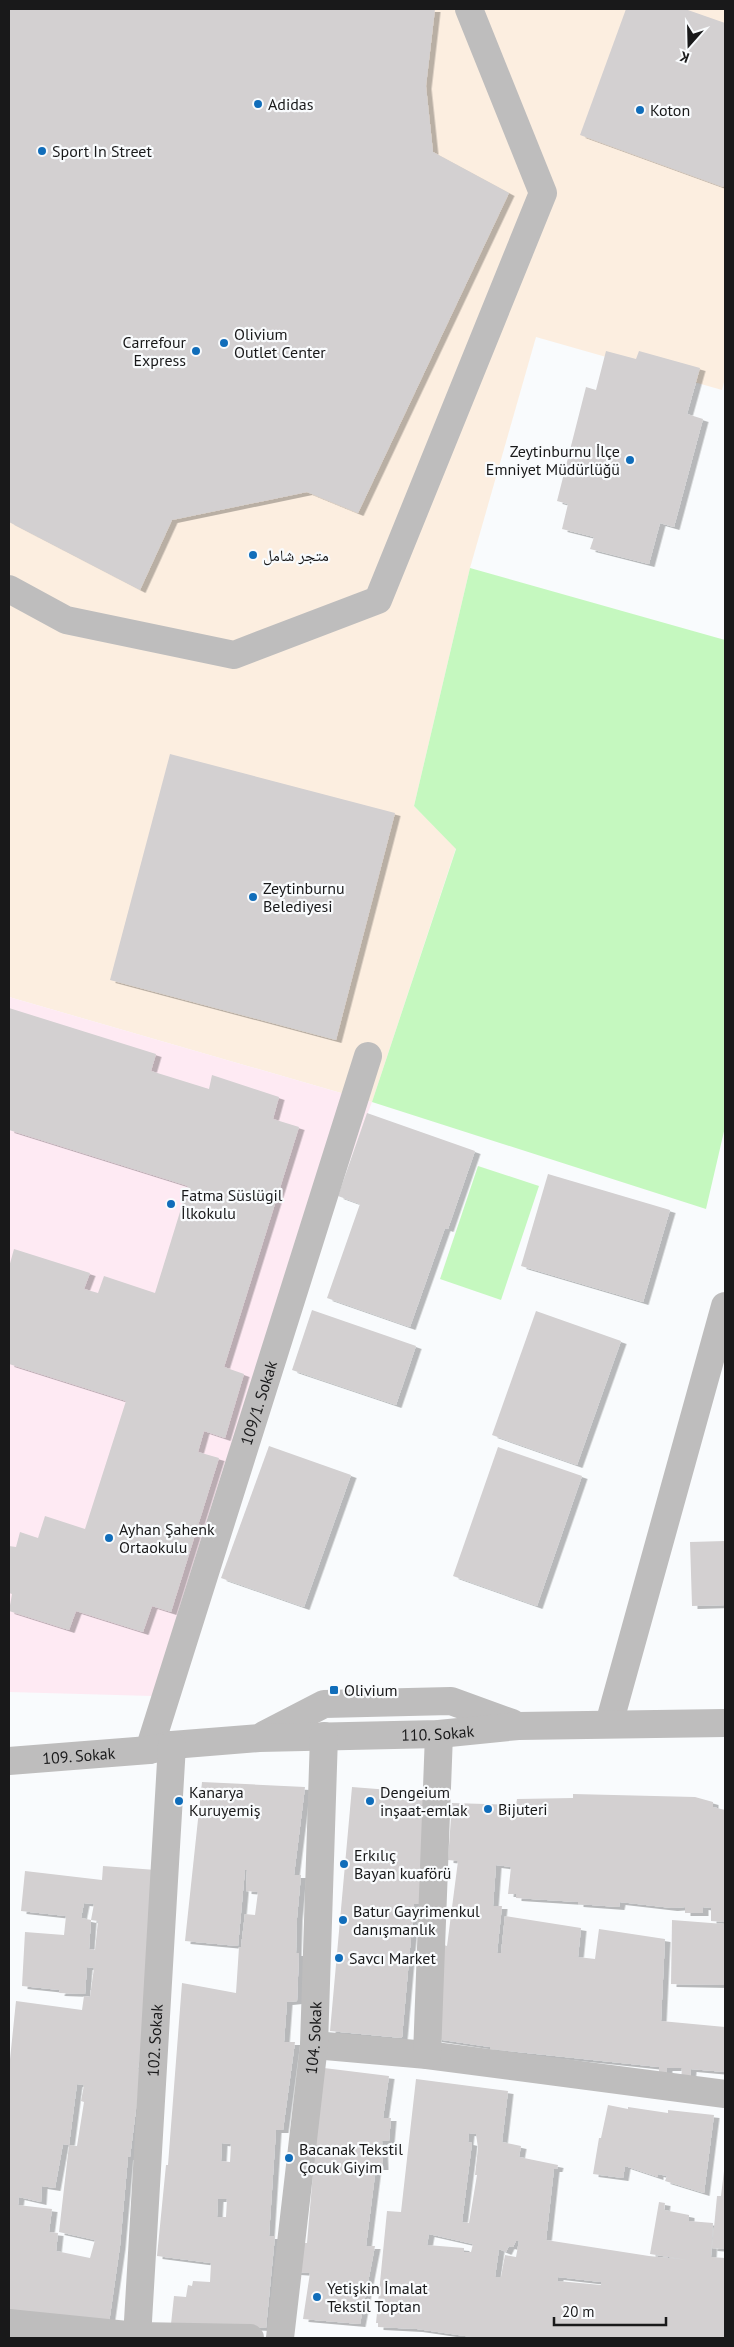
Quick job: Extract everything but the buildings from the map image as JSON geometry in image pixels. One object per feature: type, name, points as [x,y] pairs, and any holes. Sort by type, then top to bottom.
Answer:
[{"type":"street","points":[[9,589],[66,620],[234,655],[378,600],[543,193],[469,9]]},
{"type":"street","name":"109/1. Sokak","points":[[161,1747],[368,1056]]},
{"type":"street","points":[[609,1724],[713,1395],[725,1306]]},
{"type":"street","points":[[258,1738],[324,1704],[451,1701],[518,1726]]},
{"type":"street","name":"110. Sokak","points":[[161,1747],[258,1738],[438,1734],[518,1726],[725,1723]]},
{"type":"street","points":[[427,2055],[438,1734]]},
{"type":"street","name":"104. Sokak","points":[[280,2338],[314,2045],[324,1736]]},
{"type":"street","name":"109. Sokak","points":[[9,1765],[161,1747]]},
{"type":"street","name":"102. Sokak","points":[[137,2337],[161,1747]]},
{"type":"street","points":[[314,2045],[427,2055],[725,2094]]},
{"type":"street","points":[[9,2322],[137,2337],[250,2338]]},
{"type":"shaded area","points":[[9,9],[725,9],[725,378],[722,390],[536,337],[470,568],[414,806],[456,848],[372,1102],[9,997]]},
{"type":"shaded area","points":[[9,997],[372,1102],[152,1696],[9,1692]]},
{"type":"green space","points":[[470,568],[725,640],[725,1127],[706,1209],[372,1102],[456,849],[414,806]]},
{"type":"green space","points":[[478,1166],[539,1186],[501,1300],[440,1279]]},
{"type":"place","name":"Adidas","points":[[258,104]]},
{"type":"place","name":"Koton","points":[[640,110]]},
{"type":"place","name":"Sport In Street","points":[[42,151]]},
{"type":"place","name":"Olivium Outlet Center","points":[[224,343]]},
{"type":"place","name":"Carrefour Express","points":[[196,351]]},
{"type":"place","name":"Zeytinburnu İlçe Emniyet Müdürlüğü","points":[[630,460]]},
{"type":"place","name":"متجر شامل","points":[[253,555]]},
{"type":"place","name":"Zeytinburnu Belediyesi","points":[[253,897]]},
{"type":"place","name":"Fatma Süslügil İlkokulu","points":[[171,1204]]},
{"type":"place","name":"Ayhan Şahenk Ortaokulu","points":[[109,1538]]},
{"type":"place","name":"Olivium","points":[[334,1690]]},
{"type":"place","name":"Kanarya Kuruyemiş","points":[[179,1801]]},
{"type":"place","name":"Dengeium inşaat-emlak","points":[[370,1801]]},
{"type":"place","name":"Bijuteri","points":[[488,1809]]},
{"type":"place","name":"Erkılıç Bayan kuaförü","points":[[344,1864]]},
{"type":"place","name":"Batur Gayrimenkul danışmanlık","points":[[343,1920]]},
{"type":"place","name":"Savcı Market","points":[[339,1958]]},
{"type":"place","name":"Bacanak Tekstil Çocuk Giyim","points":[[289,2158]]},
{"type":"place","name":"Yetişkin İmalat Tekstil Toptan","points":[[317,2297]]}]
